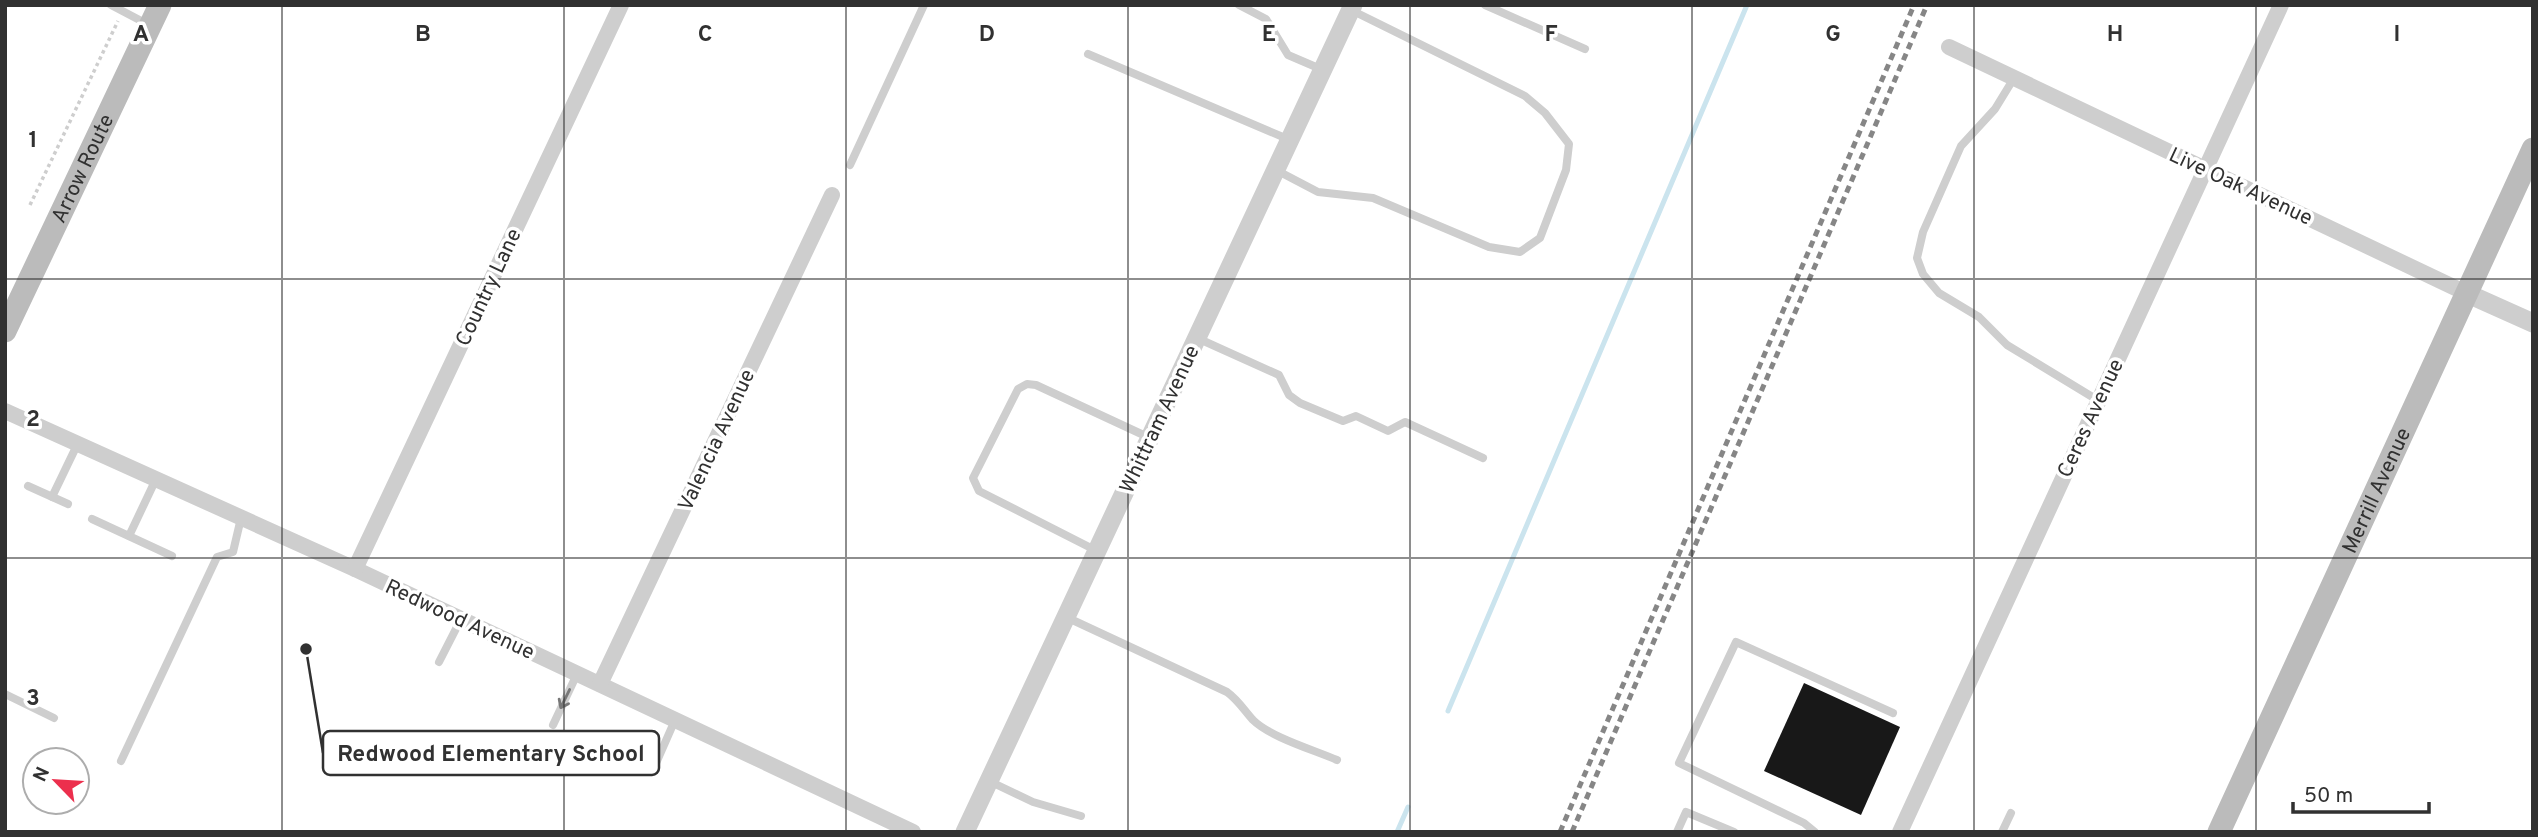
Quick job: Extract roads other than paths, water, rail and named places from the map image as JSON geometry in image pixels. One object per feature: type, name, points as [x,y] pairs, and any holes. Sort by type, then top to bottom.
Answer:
[{"type":"main road","name":"Arrow Route","points":[[5,331],[156,15]]},
{"type":"main road","name":"Merrill Avenue","points":[[2219,832],[2533,149]]},
{"type":"street","name":"Country Lane","points":[[355,569],[621,5]]},
{"type":"street","name":"Ceres Avenue","points":[[1900,832],[2281,5]]},
{"type":"street","name":"Whittram Avenue","points":[[965,832],[1352,8]]},
{"type":"street","name":"Live Oak Avenue","points":[[1949,47],[2533,323]]},
{"type":"street","name":"Valencia Avenue","points":[[600,684],[832,195]]},
{"type":"street","name":"Redwood Avenue","points":[[5,411],[355,569],[913,832]]},
{"type":"lane","points":[[111,5],[122,11],[156,15]]},
{"type":"lane","points":[[850,165],[924,5]]},
{"type":"lane","points":[[1239,5],[1266,19],[1288,55],[1323,70]]},
{"type":"lane","points":[[1485,5],[1585,48]]},
{"type":"lane","points":[[1276,170],[1318,192],[1373,198],[1489,247],[1520,252],[1540,239],[1566,170],[1569,144],[1545,113],[1525,96],[1352,8]]},
{"type":"lane","points":[[1088,54],[1290,140]]},
{"type":"lane","points":[[2014,78],[1995,109],[1961,146],[1923,232],[1917,258],[1923,274],[1939,293],[1979,317],[2007,345],[2099,401]]},
{"type":"lane","points":[[1197,338],[1279,375],[1289,395],[1343,421],[1356,416],[1388,431],[1405,422],[1483,458]]},
{"type":"lane","points":[[1097,551],[979,491],[973,478],[981,460],[1018,389],[1027,384],[1036,385],[1150,438]]},
{"type":"lane","points":[[52,497],[78,443]]},
{"type":"lane","points":[[129,536],[156,479]]},
{"type":"lane","points":[[28,486],[68,505]]},
{"type":"lane","points":[[121,761],[217,557],[233,552],[241,517]]},
{"type":"lane","points":[[92,519],[172,556]]},
{"type":"lane","points":[[1066,617],[1227,692],[1238,700],[1253,720],[1268,730],[1337,760]]},
{"type":"lane","points":[[439,662],[461,619]]},
{"type":"lane","points":[[1815,832],[1804,823],[1679,763],[1736,642],[1893,713]]},
{"type":"lane","points":[[553,725],[577,674]]},
{"type":"lane","points":[[5,694],[54,718]]},
{"type":"lane","points":[[653,770],[675,720]]},
{"type":"lane","points":[[989,781],[1033,802],[1081,817]]},
{"type":"lane","points":[[1677,832],[1686,812],[1734,832]]},
{"type":"lane","points":[[2002,832],[2011,813]]},
{"type":"waterway","points":[[1448,711],[1747,5]]},
{"type":"waterway","points":[[1397,832],[1408,807]]},
{"type":"railway","points":[[1560,832],[1914,5]]},
{"type":"railway","points":[[1572,832],[1927,5]]},
{"type":"place","name":"Redwood Elementary School","points":[[306,649]]}]
